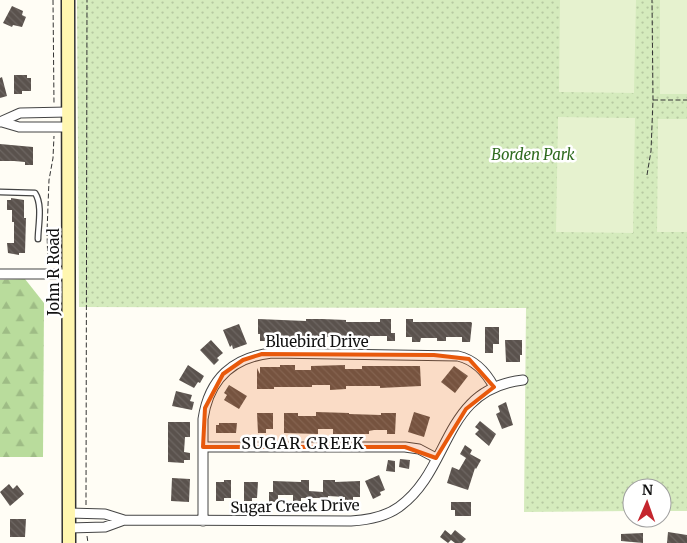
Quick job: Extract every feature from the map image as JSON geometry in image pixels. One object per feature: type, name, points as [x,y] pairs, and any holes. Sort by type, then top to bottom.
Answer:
[{"type":"main road","name":"John R Road","points":[[68,0],[69,543]]},
{"type":"street","points":[[1,122],[20,113],[68,112]]},
{"type":"street","points":[[1,122],[19,127],[68,127]]},
{"type":"street","points":[[0,274],[69,274]]},
{"type":"street","name":"Bluebird Drive","points":[[203,521],[204,408],[212,389],[223,374],[235,364],[252,356],[262,354],[458,356],[469,359],[477,364],[494,387]]},
{"type":"street","name":"Sugar Creek Drive","points":[[69,513],[105,514],[124,520],[351,521],[377,517],[390,512],[407,500],[423,481],[466,409],[480,396],[494,387],[523,380]]},
{"type":"street","points":[[203,447],[405,447],[419,449],[436,458]]},
{"type":"street","name":"Sugar Creek Drive","points":[[69,528],[105,527],[124,520]]},
{"type":"lane","points":[[0,192],[35,193],[39,207],[38,239]]},
{"type":"path","points":[[53,0],[54,105]]},
{"type":"path","points":[[86,514],[88,0]]},
{"type":"path","points":[[647,175],[651,151],[653,100],[652,0]]},
{"type":"path","points":[[653,100],[687,100]]},
{"type":"path","points":[[49,268],[47,232],[49,180],[53,158],[54,135]]},
{"type":"path","points":[[86,527],[88,543]]},
{"type":"highlighted area","points":[[262,354],[434,355],[469,359],[494,387],[466,409],[436,458],[405,447],[203,447],[205,408],[223,374],[243,360]]},
{"type":"green space","name":"Borden Park","points":[[77,0],[687,0],[687,511],[672,511],[672,478],[622,478],[622,511],[524,512],[526,308],[79,307]]},
{"type":"green space","points":[[560,0],[636,0],[634,93],[559,92]]},
{"type":"green space","points":[[660,0],[687,0],[687,94],[660,94]]},
{"type":"green space","points":[[558,117],[635,118],[633,233],[556,232]]},
{"type":"green space","points":[[658,119],[687,119],[687,232],[657,232]]},
{"type":"green space","points":[[25,279],[44,303],[43,457],[0,457],[0,280]]},
{"type":"building","points":[[12,6],[23,11],[22,15],[26,17],[22,27],[13,25],[12,27],[3,23]]},
{"type":"building","points":[[14,75],[27,75],[27,78],[31,78],[31,91],[22,91],[22,94],[14,94]]},
{"type":"building","points":[[2,77],[7,96],[0,98],[0,78]]},
{"type":"building","points":[[0,144],[33,147],[33,165],[25,165],[25,162],[0,161]]},
{"type":"building","points":[[11,198],[24,200],[24,218],[26,218],[25,253],[19,253],[19,255],[8,253],[7,243],[14,243],[12,210],[7,210],[7,200],[11,200]]},
{"type":"building","points":[[258,319],[306,321],[306,319],[322,319],[346,320],[346,322],[380,322],[380,319],[391,319],[391,333],[395,333],[395,341],[387,341],[387,336],[370,336],[369,341],[362,341],[362,338],[345,338],[345,341],[337,341],[337,337],[320,337],[320,341],[288,341],[288,336],[275,336],[275,341],[260,341]]},
{"type":"building","points":[[406,319],[413,319],[413,322],[471,322],[470,342],[462,342],[462,337],[446,337],[446,341],[437,341],[437,338],[421,338],[420,342],[412,342],[412,337],[406,337]]},
{"type":"building","points":[[239,324],[247,344],[233,349],[232,345],[230,347],[223,330]]},
{"type":"building","points":[[485,327],[499,327],[499,344],[493,344],[493,353],[485,353]]},
{"type":"building","points":[[211,340],[223,353],[217,358],[219,360],[214,365],[200,350]]},
{"type":"building","points":[[505,340],[522,340],[520,362],[506,362]]},
{"type":"building","points":[[188,365],[204,376],[194,388],[179,380]]},
{"type":"building","points":[[280,365],[295,365],[295,370],[311,370],[311,366],[345,365],[345,369],[362,369],[362,366],[420,366],[421,386],[380,388],[380,386],[346,386],[346,389],[330,390],[330,385],[312,385],[312,387],[257,389],[257,368],[260,374],[260,367],[280,367]]},
{"type":"building","points":[[454,366],[468,376],[455,393],[441,382]]},
{"type":"building","points":[[229,385],[247,396],[239,409],[224,400],[227,395],[224,393]]},
{"type":"building","points":[[176,391],[192,395],[190,401],[194,402],[192,410],[172,406]]},
{"type":"building","points":[[506,402],[513,425],[502,429],[496,414],[500,412],[498,406]]},
{"type":"building","points":[[316,412],[381,415],[381,413],[396,413],[395,434],[387,434],[387,430],[374,430],[369,431],[369,434],[333,434],[333,429],[318,429],[318,434],[284,433],[284,413],[298,413],[298,416],[316,416]]},
{"type":"building","points":[[414,412],[430,417],[424,437],[408,432]]},
{"type":"building","points":[[257,413],[273,413],[273,429],[266,429],[266,433],[258,433]]},
{"type":"building","points":[[480,421],[496,434],[489,446],[475,434],[479,430],[475,427]]},
{"type":"building","points":[[168,422],[190,422],[190,437],[185,437],[184,452],[190,453],[190,460],[184,460],[184,463],[168,462]]},
{"type":"building","points":[[219,423],[237,423],[236,433],[216,433],[216,425],[219,425]]},
{"type":"building","points":[[465,445],[472,450],[470,454],[481,460],[475,468],[468,490],[447,483],[452,467],[459,470],[466,458],[460,454]]},
{"type":"building","points":[[400,459],[410,460],[409,469],[399,467]]},
{"type":"building","points":[[388,460],[395,461],[395,472],[386,471]]},
{"type":"building","points":[[379,475],[385,490],[380,492],[381,495],[373,499],[365,481]]},
{"type":"building","points":[[172,478],[190,479],[189,502],[171,501]]},
{"type":"building","points":[[224,480],[231,480],[231,498],[224,498],[224,501],[216,501],[216,482],[224,482]]},
{"type":"building","points":[[301,480],[309,480],[309,491],[323,492],[323,480],[335,480],[335,482],[360,481],[360,497],[353,497],[353,502],[345,502],[345,497],[328,496],[328,502],[319,502],[319,498],[301,498],[301,501],[293,501],[293,495],[278,495],[278,502],[269,502],[269,492],[273,492],[273,481],[301,482]]},
{"type":"building","points":[[244,482],[258,482],[257,498],[252,498],[252,501],[244,501]]},
{"type":"building","points":[[9,484],[13,489],[17,485],[24,494],[10,506],[0,492]]},
{"type":"building","points":[[451,502],[471,502],[471,516],[455,516],[455,510],[451,510]]},
{"type":"building","points":[[10,519],[26,519],[25,537],[10,537]]},
{"type":"building","points":[[445,530],[451,535],[455,530],[466,539],[462,543],[455,543],[451,540],[448,543],[440,537]]},
{"type":"building","points":[[668,532],[687,535],[687,543],[667,543]]},
{"type":"building","points":[[643,533],[643,543],[621,541],[621,534]]},
{"type":"district","name":"SUGAR CREEK","points":[[303,443]]}]
